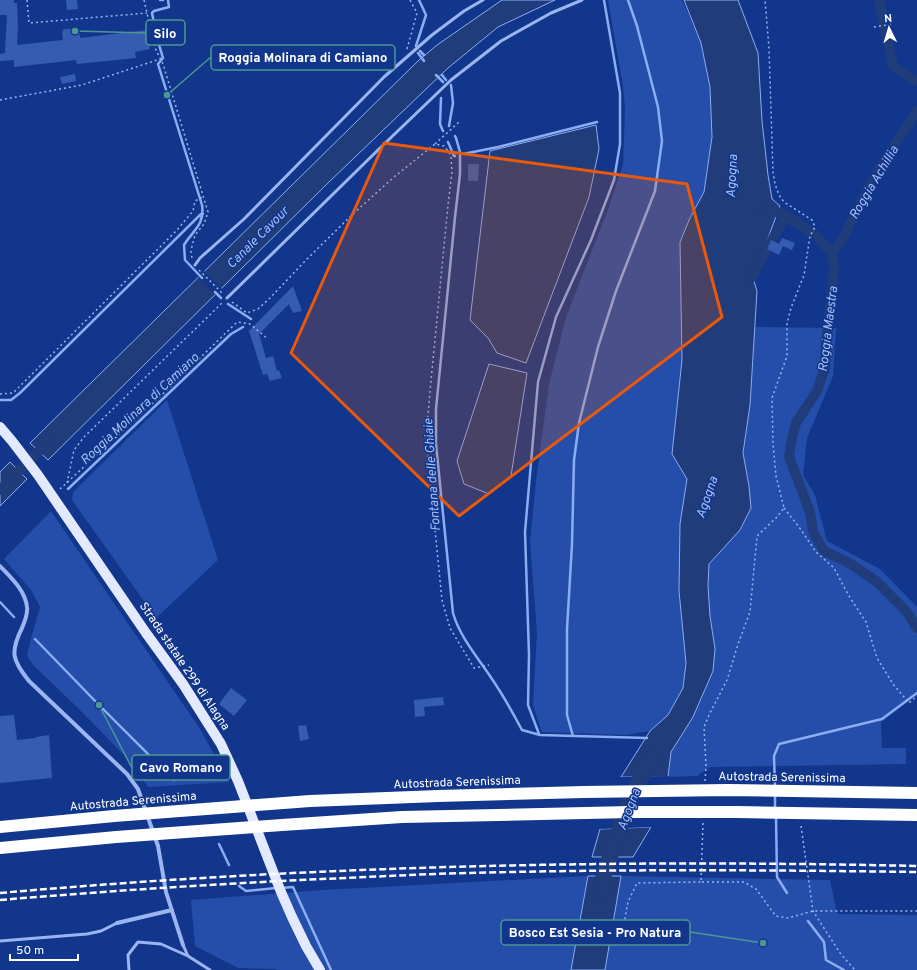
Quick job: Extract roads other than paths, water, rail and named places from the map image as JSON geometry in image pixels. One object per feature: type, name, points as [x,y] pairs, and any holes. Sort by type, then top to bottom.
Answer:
[{"type":"highway","name":"Autostrada Serenissima","points":[[0,827],[114,816],[302,802],[431,796],[728,790],[917,793]]},
{"type":"highway","points":[[0,848],[139,835],[402,818],[630,812],[917,815]]},
{"type":"main road","name":"Strada statale 299 di Alagna","points":[[0,427],[12,440],[53,496],[183,684],[221,744],[238,781],[280,888],[306,946],[320,970]]},
{"type":"main road","name":"Strada statale 299 di Alagna","points":[[0,433],[12,440]]},
{"type":"street","points":[[0,566],[15,582],[24,596],[27,607],[27,615],[14,649],[15,661],[29,680],[127,774],[138,789],[158,846],[166,892],[182,946]]},
{"type":"street","points":[[116,923],[172,910]]},
{"type":"lane","points":[[195,265],[200,258],[249,213],[384,77],[432,35],[464,11],[483,0]]},
{"type":"lane","points":[[228,298],[400,128],[451,80],[500,41],[551,13],[582,0]]},
{"type":"lane","points":[[0,941],[87,934],[101,931],[116,923]]},
{"type":"lane","points":[[130,970],[128,955],[138,942],[161,944],[188,956],[210,970]]},
{"type":"lane","points":[[182,946],[188,956]]},
{"type":"water","points":[[502,0],[555,0],[498,27],[448,68],[330,181],[48,460],[30,443],[418,61],[437,45]]},
{"type":"water","points":[[684,0],[738,0],[758,53],[762,121],[768,175],[772,199],[780,206],[753,278],[757,291],[750,405],[743,453],[751,508],[740,530],[709,564],[708,586],[710,616],[715,649],[713,671],[693,717],[671,752],[668,777],[621,777],[650,731],[668,715],[683,688],[686,663],[679,591],[680,524],[687,479],[672,454],[682,360],[680,242],[690,218],[704,192],[712,137],[710,87],[701,43]]},
{"type":"water","points":[[596,125],[599,149],[589,197],[526,363],[497,353],[488,338],[470,320],[490,151]]},
{"type":"water","points":[[489,364],[527,373],[511,476],[489,494],[464,484],[457,461]]},
{"type":"water","points":[[10,462],[27,479],[0,506],[0,472]]},
{"type":"water","points":[[651,827],[633,857],[592,857],[600,829]]},
{"type":"water","points":[[588,876],[621,876],[605,970],[571,970]]},
{"type":"waterway","name":"Roggia Molinara di Camiano","points":[[168,0],[169,7],[154,11],[152,13],[163,58],[158,64],[202,205],[202,218],[198,227],[184,245],[185,260],[202,278]]},
{"type":"waterway","name":"Fontana delle Ghiaie","points":[[416,46],[426,15],[419,0]]},
{"type":"waterway","points":[[539,734],[528,705],[529,655],[525,532],[538,382],[556,317],[591,240],[614,180],[620,144],[620,93],[604,0]]},
{"type":"waterway","points":[[573,736],[567,715],[567,629],[572,544],[574,460],[579,423],[598,347],[616,291],[655,191],[662,141],[658,107],[637,26],[628,0]]},
{"type":"waterway","name":"Roggia Achillia","points":[[879,0],[893,66],[913,80],[917,81]]},
{"type":"waterway","name":"Fontana delle Ghiaie","points":[[420,51],[424,55]]},
{"type":"waterway","name":"Fontana delle Ghiaie","points":[[418,53],[424,61]]},
{"type":"waterway","points":[[436,75],[443,82]]},
{"type":"waterway","name":"Fontana delle Ghiaie","points":[[442,75],[446,80]]},
{"type":"waterway","name":"Fontana delle Ghiaie","points":[[449,126],[453,103],[451,85]]},
{"type":"waterway","points":[[441,98],[440,124],[443,131]]},
{"type":"waterway","name":"Roggia Achillia","points":[[832,254],[842,240],[875,175],[917,111]]},
{"type":"waterway","points":[[463,154],[498,147],[597,122]]},
{"type":"waterway","name":"Fontana delle Ghiaie","points":[[455,136],[460,152],[460,174],[436,409],[436,444],[453,613],[465,640],[498,688],[522,730],[540,735],[647,738]]},
{"type":"waterway","points":[[448,142],[455,156]]},
{"type":"waterway","name":"Roggia Maestra","points":[[764,210],[786,215],[817,236],[832,254],[834,267],[825,368],[817,391],[796,423],[789,457],[810,512],[813,532],[824,551],[849,563],[876,581],[907,612],[917,628]]},
{"type":"waterway","points":[[0,400],[11,400],[20,393],[201,214],[203,214]]},
{"type":"waterway","points":[[751,278],[786,215]]},
{"type":"waterway","name":"Roggia Molinara di Camiano","points":[[215,292],[221,298]]},
{"type":"waterway","name":"Roggia Molinara di Camiano","points":[[228,304],[251,319]]},
{"type":"waterway","name":"Roggia Molinara di Camiano","points":[[68,489],[231,334],[243,327]]},
{"type":"waterway","name":"Canale Cavour","points":[[0,490],[48,442]]},
{"type":"waterway","points":[[0,602],[14,617]]},
{"type":"waterway","points":[[35,639],[174,780]]},
{"type":"waterway","points":[[775,787],[774,756],[779,744],[882,719],[917,693]]},
{"type":"waterway","name":"Agogna","points":[[600,896],[601,884],[630,797],[652,758]]},
{"type":"waterway","points":[[775,794],[775,809]]},
{"type":"waterway","points":[[776,816],[777,877],[787,893]]},
{"type":"waterway","points":[[219,844],[229,865]]},
{"type":"waterway","points":[[239,886],[246,891],[276,888]]},
{"type":"waterway","points":[[281,888],[293,887],[331,970]]},
{"type":"waterway","points":[[808,921],[824,942],[826,960],[844,970]]},
{"type":"railway","points":[[0,893],[229,876],[458,867],[688,863],[917,866]]},
{"type":"railway","points":[[0,900],[201,885],[451,873],[638,870],[917,872]]},
{"type":"place","name":"Silo","points":[[75,31]]},
{"type":"place","name":"Roggia Molinara di Camiano","points":[[167,95]]},
{"type":"place","name":"Cavo Romano","points":[[99,705]]},
{"type":"place","name":"Bosco Est Sesia - Pro Natura","points":[[763,943]]}]
